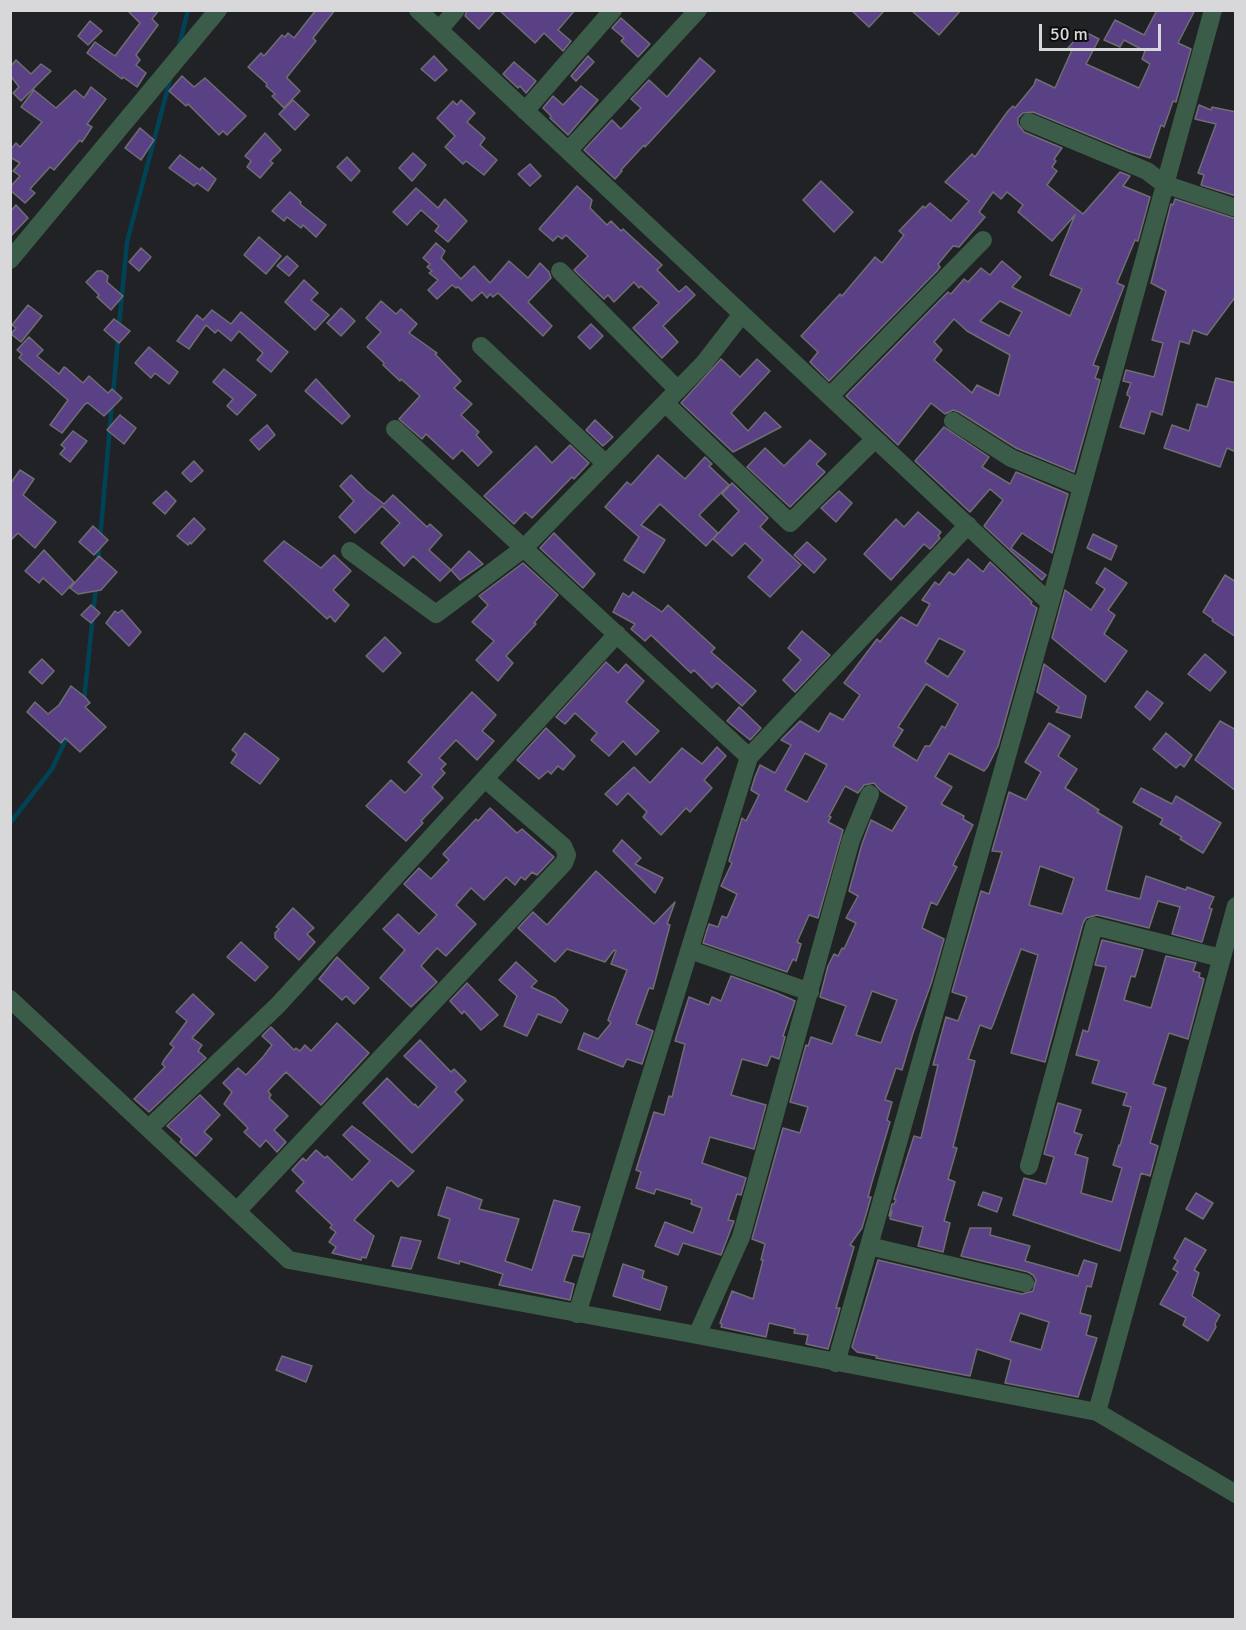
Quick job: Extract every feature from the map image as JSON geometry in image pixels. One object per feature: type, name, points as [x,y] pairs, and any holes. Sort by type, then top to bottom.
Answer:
[{"type":"street","points":[[10,260],[218,10]]},
{"type":"street","points":[[418,10],[1050,603]]},
{"type":"street","points":[[439,30],[456,10]]},
{"type":"street","points":[[525,111],[613,10]]},
{"type":"street","points":[[568,151],[698,10]]},
{"type":"street","points":[[836,1363],[1050,603],[1213,10]]},
{"type":"street","points":[[1029,122],[1147,171],[1164,184],[1236,208]]},
{"type":"street","points":[[830,396],[983,240]]},
{"type":"street","points":[[560,271],[678,390]]},
{"type":"street","points":[[350,551],[435,614],[524,548],[704,363],[742,314]]},
{"type":"street","points":[[481,346],[606,464]]},
{"type":"street","points":[[665,403],[790,523],[875,439]]},
{"type":"street","points":[[953,421],[1011,458],[1082,487]]},
{"type":"street","points":[[395,429],[749,757]]},
{"type":"street","points":[[577,1314],[749,757],[968,525]]},
{"type":"street","points":[[149,1128],[278,1005],[616,634]]},
{"type":"street","points":[[237,1211],[564,863],[567,855],[563,846],[485,778]]},
{"type":"street","points":[[697,1335],[741,1237],[850,840],[870,794]]},
{"type":"street","points":[[1097,1412],[1236,906]]},
{"type":"street","points":[[1029,1166],[1094,926],[1221,958]]},
{"type":"street","points":[[690,950],[810,992]]},
{"type":"street","points":[[10,999],[289,1260],[1097,1412],[1236,1494]]},
{"type":"street","points":[[869,1246],[1025,1283]]},
{"type":"building","points":[[127,10],[159,10],[152,19],[158,25],[136,55],[140,60],[136,65],[146,73],[137,87],[123,77],[122,79],[87,53],[95,42],[115,56],[140,23]]},
{"type":"building","points":[[316,10],[335,10],[313,38],[316,41],[287,77],[300,91],[284,108],[272,96],[275,94],[266,86],[267,84],[248,67],[261,53],[264,56],[282,35],[285,37],[288,33],[294,38]]},
{"type":"building","points":[[467,10],[496,10],[479,29],[465,16]]},
{"type":"building","points":[[499,10],[575,10],[558,30],[571,41],[563,51],[544,33],[535,43]]},
{"type":"building","points":[[851,10],[885,10],[869,27]]},
{"type":"building","points":[[961,10],[939,35],[912,11]]},
{"type":"building","points":[[1157,10],[1195,10],[1178,43],[1191,49],[1176,102],[1173,101],[1164,127],[1161,125],[1150,158],[1033,112],[1023,113],[1018,118],[1018,124],[1024,132],[1062,148],[1054,159],[1056,161],[1052,167],[1057,171],[1047,185],[1083,214],[1120,172],[1130,176],[1123,186],[1150,197],[1138,241],[1135,240],[1117,283],[1124,286],[1093,365],[1099,367],[1095,378],[1100,380],[1074,472],[1016,448],[959,412],[953,410],[945,414],[931,403],[898,445],[846,396],[948,292],[951,294],[964,279],[968,282],[981,268],[990,275],[1002,261],[1021,277],[1012,287],[1070,316],[1082,289],[1050,275],[1075,215],[1052,241],[1018,212],[1023,205],[1007,192],[1001,199],[993,192],[979,212],[985,217],[959,247],[953,246],[938,264],[940,267],[937,271],[829,381],[810,362],[818,352],[801,336],[840,294],[842,296],[875,257],[882,263],[904,235],[899,231],[923,206],[925,208],[930,203],[951,221],[969,201],[945,182],[972,154],[975,157],[1008,111],[1013,106],[1015,108],[1034,85],[1036,79],[1055,88],[1072,50],[1068,48],[1083,31],[1099,39],[1086,64],[1139,88],[1150,64],[1142,59],[1145,51],[1124,40],[1120,47],[1104,40],[1115,20],[1144,35]],"holes":[[[1000,301],[1022,312],[1009,336],[980,321]],[[954,319],[967,331],[1010,355],[999,396],[977,385],[972,393],[934,360],[942,350],[934,342]]]},
{"type":"building","points":[[621,18],[650,44],[638,57],[621,41],[624,38],[612,28]]},
{"type":"building","points":[[90,21],[102,31],[88,45],[78,36]]},
{"type":"building","points":[[434,56],[447,70],[435,81],[421,69]]},
{"type":"building","points":[[588,56],[594,62],[576,81],[571,76]]},
{"type":"building","points":[[700,58],[715,71],[645,147],[644,145],[615,179],[584,150],[612,120],[621,129],[641,108],[631,99],[649,80],[667,97]]},
{"type":"building","points":[[16,60],[31,74],[41,64],[51,71],[21,101],[13,93],[19,87],[10,75],[10,67]]},
{"type":"building","points":[[514,62],[536,81],[526,93],[503,74]]},
{"type":"building","points":[[182,76],[194,87],[205,78],[246,116],[227,135],[223,131],[219,135],[188,104],[186,106],[169,91]]},
{"type":"building","points":[[581,86],[598,100],[568,135],[543,108],[553,96],[563,105]]},
{"type":"building","points":[[91,87],[106,99],[87,124],[92,127],[82,142],[80,140],[54,170],[50,167],[30,189],[35,193],[25,203],[10,190],[20,176],[13,171],[20,163],[10,157],[10,150],[16,143],[20,147],[42,122],[21,107],[34,90],[56,108],[75,90],[84,98]]},
{"type":"building","points":[[293,100],[309,115],[295,130],[279,114]]},
{"type":"building","points":[[461,100],[475,113],[467,122],[485,138],[480,145],[497,160],[484,175],[466,161],[463,164],[445,147],[455,136],[437,118],[453,101],[457,105]]},
{"type":"building","points":[[1199,105],[1211,110],[1212,107],[1236,112],[1236,196],[1201,185],[1204,175],[1198,173],[1216,124],[1195,119]]},
{"type":"building","points":[[140,128],[154,140],[141,160],[125,148]]},
{"type":"building","points":[[265,133],[281,150],[270,161],[273,163],[260,178],[247,167],[251,161],[245,156]]},
{"type":"building","points":[[413,153],[426,165],[412,181],[399,168]]},
{"type":"building","points":[[180,155],[200,170],[202,167],[216,179],[208,191],[197,183],[194,186],[169,168]]},
{"type":"building","points":[[347,157],[360,171],[351,181],[337,167]]},
{"type":"building","points":[[530,164],[541,176],[530,186],[518,174]]},
{"type":"building","points":[[821,181],[853,212],[834,232],[803,200]]},
{"type":"building","points":[[577,186],[592,200],[590,208],[607,225],[611,221],[621,231],[623,229],[662,265],[657,270],[679,292],[686,286],[695,295],[663,326],[678,342],[662,358],[633,328],[659,303],[634,282],[614,302],[608,295],[604,299],[574,270],[588,256],[566,235],[562,239],[558,236],[553,241],[539,229]]},
{"type":"building","points":[[416,188],[438,208],[445,199],[467,221],[448,242],[435,231],[439,226],[421,210],[407,225],[393,212]]},
{"type":"building","points":[[290,192],[301,202],[300,204],[326,225],[316,237],[303,225],[301,228],[287,217],[284,221],[272,211]]},
{"type":"building","points":[[1175,199],[1236,219],[1236,296],[1207,335],[1193,330],[1189,344],[1180,341],[1162,415],[1151,411],[1144,434],[1120,427],[1130,397],[1127,393],[1131,383],[1123,381],[1126,370],[1154,377],[1163,343],[1152,340],[1166,291],[1151,283],[1171,204],[1173,205]]},
{"type":"building","points":[[16,205],[28,218],[10,237],[10,212]]},
{"type":"building","points":[[259,237],[281,256],[266,274],[244,255]]},
{"type":"building","points":[[436,243],[445,251],[441,258],[461,279],[474,266],[490,283],[509,261],[528,278],[540,263],[549,272],[551,278],[528,302],[552,326],[543,336],[498,293],[493,297],[490,294],[487,298],[482,292],[472,301],[458,287],[452,285],[437,299],[428,290],[438,280],[429,273],[432,271],[427,267],[430,264],[423,258]]},
{"type":"building","points":[[141,248],[151,257],[139,271],[129,262]]},
{"type":"building","points":[[287,256],[298,266],[289,276],[277,266]]},
{"type":"building","points":[[97,271],[102,271],[108,276],[107,282],[123,296],[111,310],[86,282]]},
{"type":"building","points":[[304,280],[318,293],[311,300],[329,315],[315,330],[285,302]]},
{"type":"building","points":[[381,301],[396,314],[401,309],[417,324],[409,333],[437,353],[435,354],[461,381],[454,388],[472,404],[461,415],[479,432],[476,435],[492,452],[478,466],[462,450],[453,459],[426,434],[422,439],[399,419],[420,396],[401,379],[400,381],[367,347],[381,332],[366,318]]},
{"type":"building","points":[[28,305],[42,316],[21,342],[11,334],[16,328],[12,325]]},
{"type":"building","points":[[341,308],[355,321],[341,336],[327,323]]},
{"type":"building","points":[[212,310],[231,324],[241,312],[288,352],[271,372],[257,360],[263,353],[239,331],[231,341],[218,330],[215,333],[206,325],[189,349],[177,341],[197,315],[203,320]]},
{"type":"building","points":[[114,319],[130,331],[119,343],[104,330]]},
{"type":"building","points":[[591,324],[603,336],[590,349],[578,337]]},
{"type":"building","points":[[29,337],[43,350],[37,356],[59,374],[64,367],[83,383],[89,376],[108,393],[112,389],[122,398],[104,416],[88,403],[85,404],[62,433],[50,425],[68,400],[19,358],[22,354],[17,350]]},
{"type":"building","points":[[149,347],[178,372],[169,384],[155,373],[151,378],[135,363]]},
{"type":"building","points":[[721,359],[740,377],[757,359],[770,371],[731,413],[748,431],[765,412],[781,427],[733,452],[681,403]]},
{"type":"building","points":[[224,369],[256,395],[237,415],[227,406],[233,399],[213,382]]},
{"type":"building","points":[[1216,378],[1236,383],[1236,452],[1227,448],[1220,467],[1164,448],[1172,425],[1189,431],[1197,404],[1207,407]]},
{"type":"building","points":[[316,379],[350,416],[342,424],[305,391]]},
{"type":"building","points":[[120,415],[136,428],[124,444],[107,430]]},
{"type":"building","points":[[595,420],[613,437],[603,446],[586,430]]},
{"type":"building","points":[[267,425],[275,435],[259,450],[250,440]]},
{"type":"building","points":[[944,427],[989,457],[982,467],[1010,484],[1016,472],[1068,494],[1052,553],[1022,533],[1011,548],[1046,575],[1042,580],[984,526],[1003,500],[990,489],[970,512],[915,461]]},
{"type":"building","points":[[73,431],[87,441],[70,462],[60,454],[65,448],[61,445]]},
{"type":"building","points":[[810,440],[826,454],[816,464],[825,472],[790,507],[747,467],[765,448],[784,466]]},
{"type":"building","points":[[570,445],[589,463],[532,518],[525,512],[514,524],[484,496],[536,446],[552,463]]},
{"type":"building","points":[[658,455],[685,479],[705,457],[712,464],[709,466],[729,485],[699,515],[718,533],[706,546],[660,504],[641,525],[665,540],[644,573],[624,560],[639,537],[605,507],[627,482],[631,485]]},
{"type":"building","points":[[194,461],[203,471],[191,482],[182,473]]},
{"type":"building","points":[[20,470],[34,479],[23,495],[56,522],[35,548],[18,533],[10,541],[10,484]]},
{"type":"building","points":[[351,475],[384,504],[393,495],[427,527],[430,524],[442,535],[429,550],[451,570],[440,581],[413,556],[404,566],[381,543],[400,523],[382,506],[355,533],[339,517],[354,501],[340,486]]},
{"type":"building","points":[[732,483],[768,518],[760,527],[801,565],[770,597],[748,577],[763,560],[745,543],[732,556],[713,539],[739,511],[722,494]]},
{"type":"building","points":[[166,491],[176,501],[165,514],[153,503]]},
{"type":"building","points":[[839,491],[852,503],[836,522],[821,508]]},
{"type":"building","points":[[918,512],[941,532],[938,536],[940,538],[930,549],[924,544],[891,580],[864,554],[896,519],[904,527]]},
{"type":"building","points":[[194,518],[205,529],[188,545],[177,536]]},
{"type":"building","points":[[93,526],[108,540],[94,555],[79,542]]},
{"type":"building","points":[[554,533],[595,574],[583,588],[540,548]]},
{"type":"building","points":[[1093,534],[1117,546],[1111,560],[1087,548]]},
{"type":"building","points":[[284,541],[321,568],[334,555],[351,571],[333,590],[349,605],[335,622],[330,616],[327,619],[264,561]]},
{"type":"building","points":[[807,542],[826,559],[814,573],[794,555]]},
{"type":"building","points":[[44,550],[74,582],[62,595],[43,578],[39,583],[25,571]]},
{"type":"building","points":[[469,551],[483,564],[460,580],[451,570]]},
{"type":"building","points":[[99,556],[117,572],[101,590],[78,594],[70,588]]},
{"type":"building","points":[[968,559],[983,572],[990,562],[1037,608],[998,746],[988,766],[984,771],[949,753],[935,777],[952,787],[941,804],[964,816],[963,819],[973,825],[953,865],[957,867],[937,905],[931,902],[922,928],[944,939],[902,1070],[896,1068],[885,1100],[892,1102],[887,1120],[890,1122],[868,1197],[871,1197],[862,1228],[850,1245],[854,1247],[836,1308],[840,1308],[828,1349],[806,1344],[808,1335],[794,1333],[795,1329],[769,1323],[766,1337],[721,1327],[720,1323],[732,1291],[753,1299],[765,1244],[752,1239],[783,1128],[800,1133],[808,1107],[790,1102],[806,1045],[808,1046],[811,1037],[832,1044],[846,1006],[820,997],[828,966],[834,954],[838,956],[842,948],[844,949],[856,923],[846,918],[858,896],[849,891],[862,844],[871,820],[892,831],[907,807],[881,791],[874,783],[864,785],[858,793],[845,786],[829,816],[831,817],[828,822],[843,830],[818,918],[809,915],[797,942],[801,944],[796,961],[793,959],[787,972],[703,943],[709,924],[718,927],[722,916],[727,918],[737,894],[721,886],[732,863],[729,861],[742,818],[746,821],[759,795],[751,790],[760,765],[775,773],[791,745],[781,740],[800,721],[819,732],[830,713],[843,720],[860,695],[844,683],[877,639],[880,642],[901,617],[917,626],[930,604],[922,600],[935,582],[939,585],[949,572],[954,575]],"holes":[[[939,638],[965,651],[948,677],[925,662]],[[926,684],[958,704],[945,728],[942,726],[930,746],[925,746],[917,761],[893,746],[903,730],[898,727]],[[805,753],[827,765],[807,802],[785,790]],[[872,991],[897,1000],[881,1043],[856,1035]]]},
{"type":"building","points":[[523,563],[558,595],[534,623],[536,624],[506,656],[513,663],[498,681],[476,660],[494,641],[472,622],[488,605],[479,596]]},
{"type":"building","points":[[1105,568],[1127,583],[1108,610],[1115,615],[1104,634],[1127,651],[1105,682],[1052,638],[1065,590],[1091,610],[1105,589],[1096,583]]},
{"type":"building","points":[[1225,575],[1236,582],[1236,637],[1203,612]]},
{"type":"building","points":[[633,592],[662,612],[668,605],[715,648],[711,652],[756,691],[742,706],[717,683],[712,688],[694,670],[691,673],[651,635],[645,641],[631,629],[635,624],[613,612],[623,593],[629,597]]},
{"type":"building","points":[[91,605],[100,613],[91,623],[81,615]]},
{"type":"building","points":[[122,610],[141,632],[129,646],[106,623],[115,611],[118,613]]},
{"type":"building","points":[[802,631],[830,655],[795,692],[783,680],[801,660],[788,648]]},
{"type":"building","points":[[385,637],[401,653],[383,672],[366,656]]},
{"type":"building","points":[[1205,654],[1226,672],[1210,691],[1188,674]]},
{"type":"building","points":[[42,659],[54,671],[42,684],[29,672]]},
{"type":"building","points":[[606,662],[618,673],[626,664],[644,681],[626,702],[659,731],[636,755],[623,741],[609,756],[591,740],[597,733],[575,713],[565,724],[556,717]]},
{"type":"building","points":[[1044,664],[1086,696],[1081,718],[1056,712],[1059,707],[1037,692]]},
{"type":"building","points":[[71,686],[85,697],[90,703],[85,707],[106,727],[80,752],[65,738],[61,743],[27,712],[35,702],[48,714],[59,705]]},
{"type":"building","points":[[1147,691],[1163,703],[1150,720],[1135,707]]},
{"type":"building","points":[[472,692],[496,715],[482,731],[494,741],[477,760],[456,740],[439,758],[446,764],[441,769],[445,773],[432,787],[443,798],[406,841],[366,806],[391,780],[405,793],[422,775],[408,762]]},
{"type":"building","points":[[739,707],[761,728],[750,740],[727,721]]},
{"type":"building","points":[[1220,721],[1236,730],[1236,791],[1195,760]]},
{"type":"building","points":[[1049,723],[1070,736],[1058,756],[1077,769],[1065,788],[1122,827],[1106,890],[1140,899],[1146,876],[1214,897],[1209,908],[1212,909],[1202,942],[1172,934],[1180,907],[1158,901],[1149,928],[1097,915],[1086,918],[1045,1062],[1011,1053],[1038,955],[1021,949],[993,1025],[991,1029],[980,1025],[968,1059],[975,1061],[953,1147],[957,1148],[948,1179],[955,1182],[944,1221],[950,1223],[943,1252],[918,1246],[923,1227],[890,1219],[892,1211],[889,1216],[892,1204],[896,1200],[894,1199],[914,1136],[921,1138],[938,1065],[933,1065],[946,1017],[958,1021],[967,997],[952,992],[981,891],[989,894],[1002,852],[992,851],[1009,792],[1026,800],[1041,772],[1025,762]],"holes":[[[1040,866],[1074,878],[1062,914],[1029,905]]]},
{"type":"building","points":[[546,728],[575,756],[563,770],[558,766],[551,774],[548,771],[539,779],[517,760]]},
{"type":"building","points":[[245,733],[279,759],[260,784],[231,763],[237,754],[232,750]]},
{"type":"building","points":[[1166,733],[1192,755],[1184,767],[1180,764],[1176,768],[1153,749]]},
{"type":"building","points":[[717,747],[726,756],[704,780],[712,788],[690,812],[686,808],[661,835],[643,817],[647,812],[628,793],[617,805],[605,794],[634,767],[650,783],[682,748],[702,764]]},
{"type":"building","points":[[1141,788],[1172,804],[1176,796],[1221,823],[1203,853],[1160,824],[1163,819],[1133,802]]},
{"type":"building","points":[[490,808],[517,833],[522,829],[554,857],[537,875],[532,872],[525,880],[521,877],[515,885],[506,877],[484,900],[471,888],[456,905],[476,924],[446,956],[437,948],[421,966],[437,982],[411,1007],[380,978],[405,950],[383,929],[398,914],[419,934],[437,915],[404,884],[419,868],[431,879],[449,860],[443,854],[476,819],[478,821]]},
{"type":"building","points":[[622,840],[641,858],[635,864],[663,878],[655,893],[613,851]]},
{"type":"building","points":[[596,871],[654,924],[675,902],[667,924],[670,925],[653,989],[649,988],[636,1024],[653,1031],[642,1064],[627,1059],[623,1067],[578,1049],[584,1033],[598,1039],[611,1023],[608,1020],[627,970],[611,964],[616,951],[614,950],[605,962],[567,949],[555,962],[518,928],[533,912],[547,925]]},
{"type":"building","points":[[293,908],[314,928],[307,934],[315,942],[299,960],[275,938],[275,933],[279,929],[276,927]]},
{"type":"building","points":[[1102,940],[1143,950],[1135,977],[1131,976],[1124,1000],[1151,1008],[1166,956],[1196,963],[1193,971],[1200,973],[1199,977],[1204,979],[1188,1039],[1169,1033],[1153,1084],[1166,1088],[1150,1143],[1158,1146],[1150,1176],[1141,1173],[1120,1251],[1013,1215],[1024,1178],[1046,1184],[1054,1157],[1044,1154],[1058,1103],[1081,1110],[1074,1132],[1082,1135],[1075,1154],[1088,1158],[1081,1193],[1112,1202],[1122,1168],[1113,1165],[1131,1107],[1123,1105],[1127,1093],[1092,1083],[1099,1061],[1076,1055],[1083,1030],[1088,1032],[1106,967],[1095,965]]},
{"type":"building","points":[[241,942],[268,967],[255,981],[227,957]]},
{"type":"building","points":[[337,957],[369,988],[354,1004],[346,996],[342,1000],[319,979]]},
{"type":"building","points":[[516,962],[537,981],[531,987],[555,998],[568,1010],[561,1023],[538,1014],[527,1036],[504,1026],[517,996],[499,980]]},
{"type":"building","points":[[731,976],[795,1001],[783,1036],[785,1037],[779,1059],[771,1056],[767,1066],[742,1059],[731,1095],[766,1105],[754,1149],[710,1137],[702,1163],[746,1178],[741,1195],[737,1194],[728,1220],[734,1221],[721,1255],[683,1243],[678,1255],[655,1246],[665,1222],[693,1233],[702,1208],[691,1204],[692,1200],[656,1189],[654,1194],[636,1188],[641,1172],[636,1170],[654,1112],[664,1115],[669,1096],[672,1097],[685,1044],[675,1041],[689,997],[709,1005],[712,997],[721,1001]]},
{"type":"building","points":[[467,983],[498,1015],[481,1030],[464,1011],[462,1014],[450,1001]]},
{"type":"building","points":[[193,994],[214,1014],[192,1038],[202,1045],[198,1051],[206,1058],[149,1112],[134,1099],[165,1067],[162,1064],[174,1047],[170,1044],[187,1021],[176,1012]]},
{"type":"building","points":[[337,1023],[369,1053],[321,1105],[286,1072],[268,1091],[271,1095],[269,1098],[288,1116],[274,1130],[286,1142],[277,1152],[266,1140],[260,1147],[244,1132],[248,1128],[224,1104],[232,1092],[223,1083],[238,1068],[246,1075],[263,1057],[272,1045],[262,1036],[271,1027],[294,1050],[296,1048],[300,1051],[305,1045],[311,1051]]},
{"type":"building","points":[[420,1040],[451,1072],[454,1069],[466,1081],[455,1092],[463,1100],[412,1153],[363,1103],[387,1078],[418,1108],[437,1087],[404,1056]]},
{"type":"building","points":[[200,1095],[220,1115],[204,1132],[212,1139],[196,1156],[167,1126]]},
{"type":"building","points":[[352,1126],[414,1171],[398,1187],[391,1180],[354,1220],[374,1236],[366,1258],[362,1257],[361,1260],[332,1253],[336,1247],[329,1242],[336,1232],[330,1228],[332,1225],[296,1191],[304,1182],[292,1170],[303,1158],[306,1161],[316,1150],[325,1158],[327,1156],[352,1180],[370,1161],[343,1135]]},
{"type":"building","points":[[447,1187],[482,1200],[479,1209],[519,1219],[505,1261],[532,1270],[554,1200],[580,1207],[572,1231],[590,1234],[583,1257],[573,1255],[564,1281],[574,1284],[570,1300],[499,1285],[503,1274],[460,1261],[459,1264],[438,1258],[450,1219],[438,1215]]},
{"type":"building","points":[[983,1192],[1002,1198],[997,1212],[978,1205]]},
{"type":"building","points":[[1196,1193],[1213,1203],[1203,1219],[1186,1209]]},
{"type":"building","points":[[970,1228],[991,1228],[990,1235],[1030,1246],[1025,1261],[1078,1276],[1084,1260],[1097,1264],[1091,1287],[1087,1286],[1080,1313],[1091,1316],[1086,1335],[1097,1338],[1078,1397],[1005,1383],[1011,1360],[977,1349],[970,1376],[876,1358],[877,1356],[857,1352],[852,1347],[878,1260],[1022,1294],[1033,1291],[1036,1280],[1028,1272],[961,1256]],"holes":[[[1020,1313],[1049,1322],[1041,1350],[1010,1341]]]},
{"type":"building","points":[[401,1237],[421,1241],[411,1269],[392,1266]]},
{"type":"building","points":[[1185,1238],[1206,1250],[1194,1270],[1199,1273],[1192,1296],[1220,1315],[1208,1341],[1183,1325],[1186,1318],[1160,1304],[1178,1272],[1173,1269],[1178,1261],[1174,1258]]},
{"type":"building","points":[[623,1264],[644,1271],[642,1278],[667,1287],[660,1310],[613,1296]]},
{"type":"building","points":[[282,1356],[312,1366],[306,1382],[276,1370]]},
{"type":"waterway","points":[[179,46],[188,10]]},
{"type":"waterway","points":[[119,326],[127,242],[170,80]]},
{"type":"waterway","points":[[113,395],[118,338]]},
{"type":"waterway","points":[[98,562],[112,403]]},
{"type":"waterway","points":[[84,700],[96,586]]},
{"type":"waterway","points":[[10,823],[52,769],[68,735]]}]
